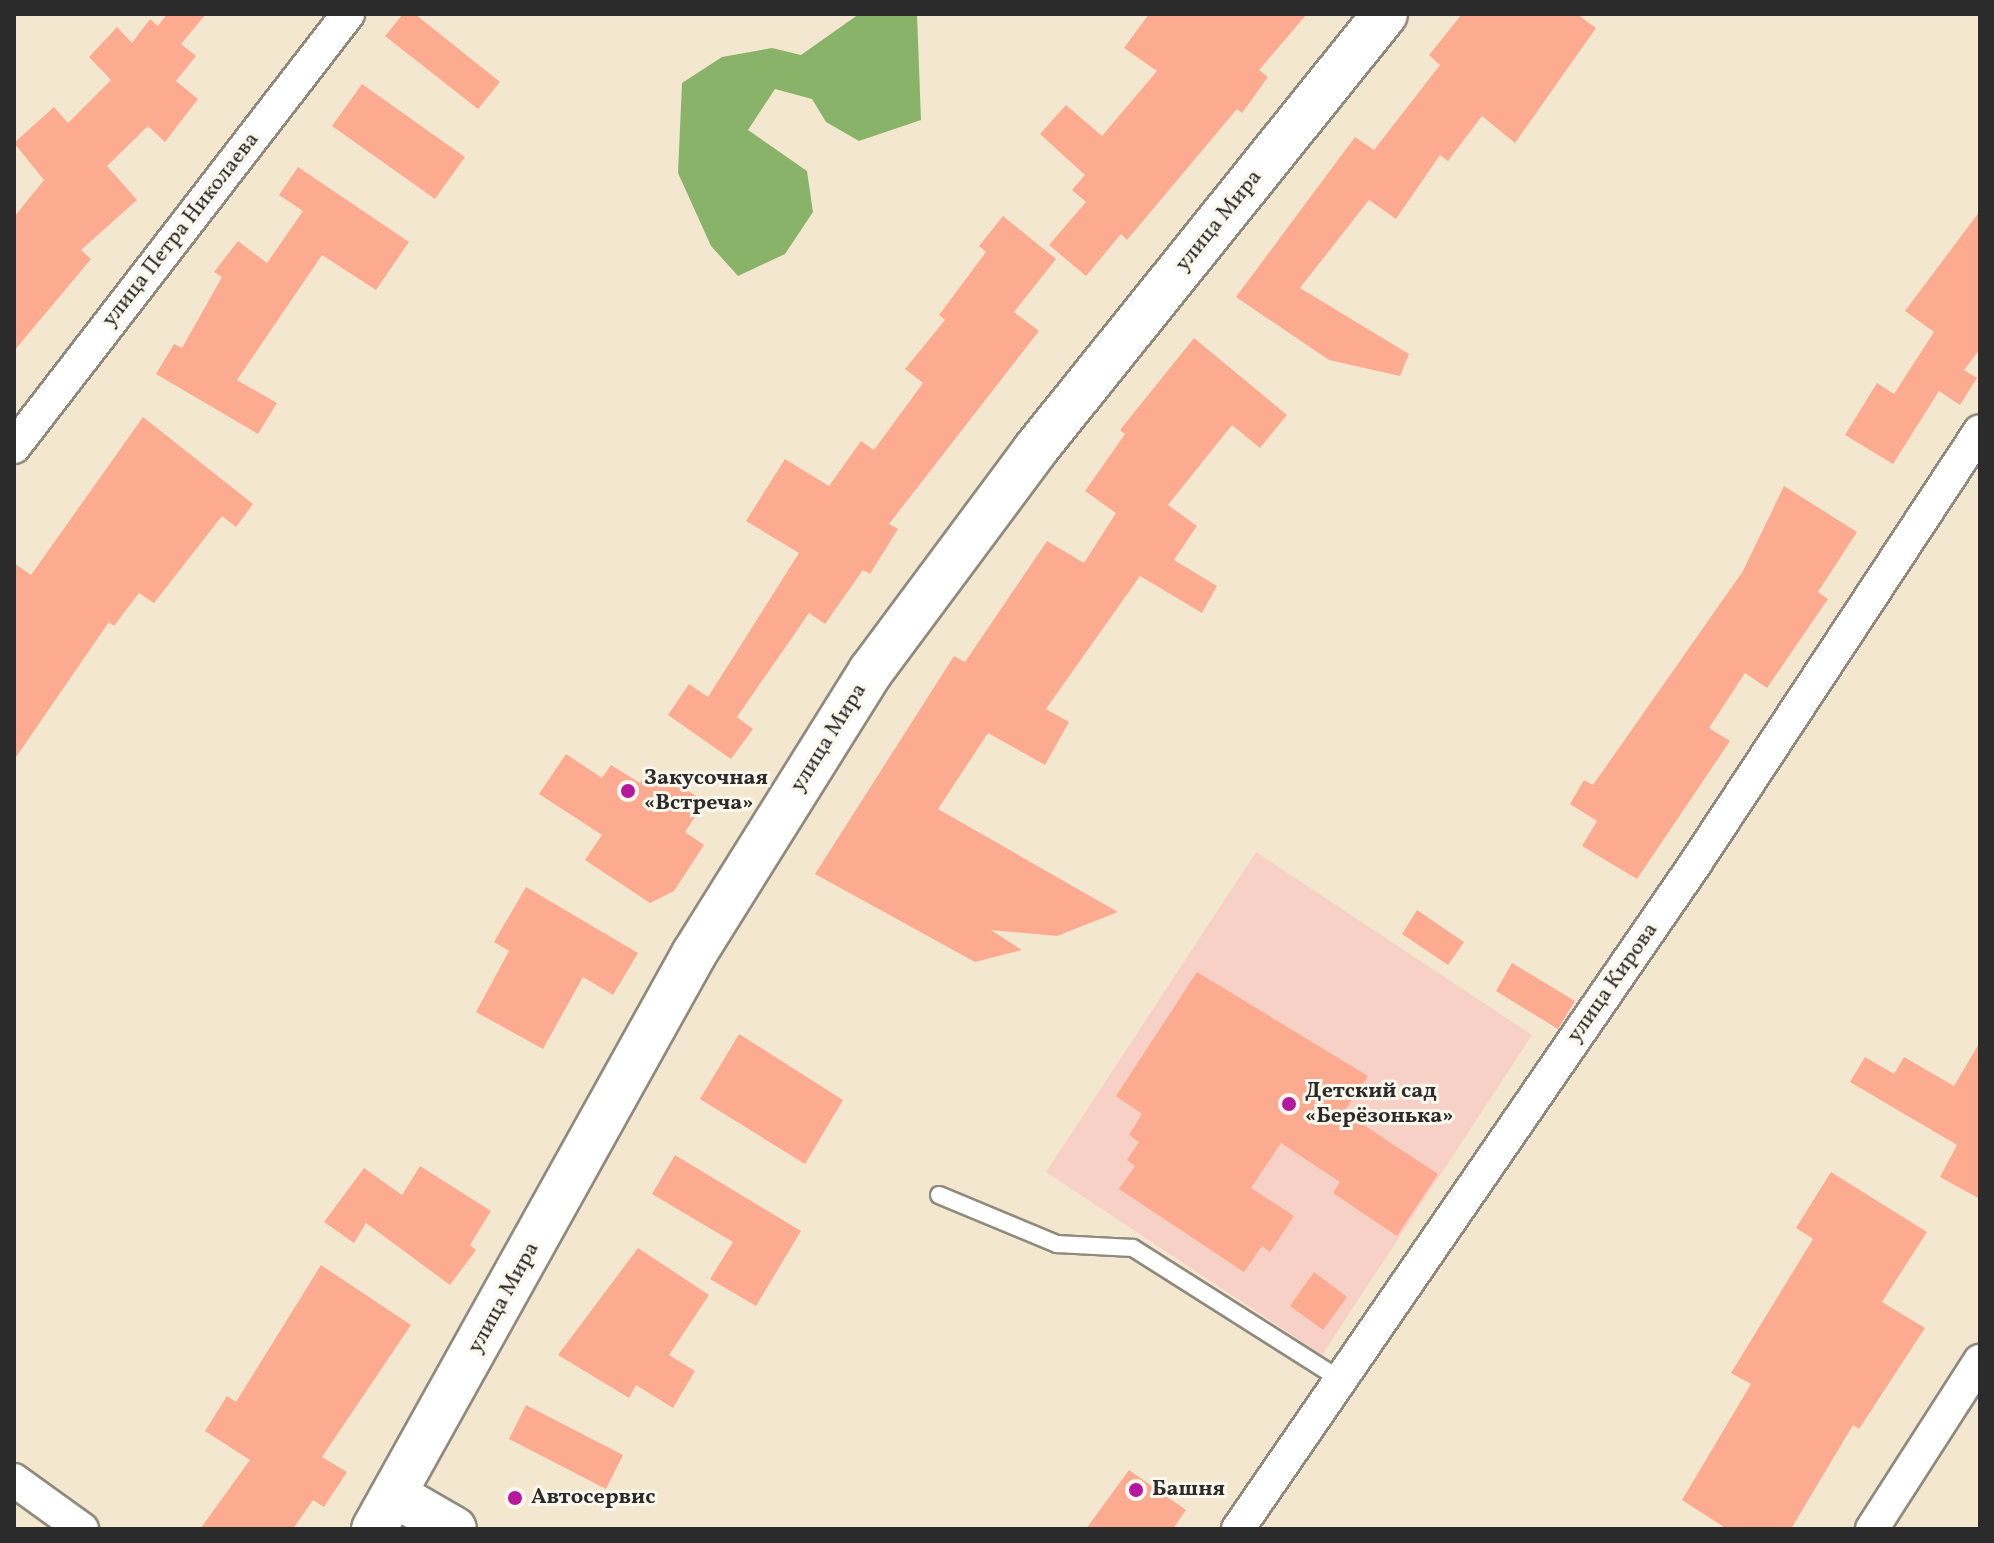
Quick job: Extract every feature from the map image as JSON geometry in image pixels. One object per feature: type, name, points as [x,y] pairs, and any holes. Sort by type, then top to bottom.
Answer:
[{"type":"main road","name":"улица Мира","points":[[384,1512],[694,954],[871,671],[1035,450],[1385,14]]},
{"type":"main road","points":[[384,1512],[454,1529]]},
{"type":"street","name":"улица Петра Николаева","points":[[14,447],[348,14]]},
{"type":"street","name":"улица Кирова","points":[[1238,1529],[1980,431]]},
{"type":"street","points":[[1872,1529],[1980,1361]]},
{"type":"street","points":[[14,1480],[82,1529]]},
{"type":"lane","points":[[939,1195],[1057,1244],[1133,1248],[1341,1380]]},
{"type":"shaded area","name":"Детский сад «Берёзонька»","points":[[1256,852],[1532,1035],[1322,1355],[1046,1172]]},
{"type":"green space","points":[[859,14],[917,14],[921,120],[859,141],[826,122],[812,99],[775,89],[748,130],[807,171],[813,212],[785,254],[738,276],[711,246],[678,173],[682,83],[722,57],[772,48],[801,55]]},
{"type":"building","points":[[167,14],[206,14],[181,44],[196,56],[176,81],[198,99],[165,142],[148,126],[107,166],[137,200],[81,250],[91,259],[14,351],[14,217],[44,180],[14,143],[54,107],[68,123],[111,80],[89,57],[117,27],[132,43],[150,19],[158,26]]},
{"type":"building","points":[[403,14],[415,14],[500,82],[478,109],[385,36]]},
{"type":"building","points":[[1149,14],[1307,14],[1259,70],[1268,77],[1242,113],[1237,109],[1127,240],[1121,234],[1086,276],[1049,245],[1086,202],[1072,190],[1085,175],[1040,134],[1066,105],[1102,136],[1157,71],[1124,48]]},
{"type":"building","points":[[1462,14],[1577,14],[1596,28],[1515,143],[1482,116],[1448,161],[1440,155],[1396,219],[1369,200],[1300,288],[1409,354],[1400,376],[1329,360],[1236,297],[1355,137],[1374,150],[1440,65],[1429,55]]},
{"type":"building","points":[[362,84],[465,157],[435,199],[332,126]]},
{"type":"building","points":[[298,167],[409,242],[376,290],[322,255],[237,380],[277,403],[258,434],[156,374],[174,344],[182,348],[222,277],[214,272],[238,241],[267,263],[303,211],[279,195]]},
{"type":"building","points":[[1980,211],[1980,349],[1964,370],[1977,378],[1960,405],[1939,391],[1893,464],[1845,435],[1877,383],[1894,394],[1934,332],[1905,311]]},
{"type":"building","points":[[1003,216],[1056,259],[1014,312],[1039,331],[889,524],[898,529],[870,574],[863,570],[825,624],[809,613],[737,717],[753,729],[731,759],[668,715],[689,684],[708,697],[799,553],[746,521],[785,459],[829,486],[861,441],[874,450],[923,383],[905,369],[945,320],[939,315],[986,252],[979,246]]},
{"type":"building","points":[[1194,338],[1287,415],[1260,448],[1232,425],[1168,505],[1197,526],[1174,560],[1217,586],[1202,613],[1140,576],[1046,709],[1069,722],[1045,765],[988,733],[938,809],[1118,912],[1057,936],[991,930],[1022,950],[975,962],[815,874],[954,656],[965,662],[1047,541],[1084,563],[1116,513],[1085,491],[1125,434],[1120,430]]},
{"type":"building","points":[[143,417],[253,504],[236,527],[222,516],[154,603],[139,593],[114,626],[109,622],[14,760],[14,563],[31,575]]},
{"type":"building","points":[[1784,486],[1857,532],[1818,592],[1828,599],[1767,688],[1745,673],[1709,728],[1730,741],[1637,879],[1582,846],[1597,821],[1570,804],[1584,780],[1593,785],[1743,571]]},
{"type":"building","points":[[566,754],[602,778],[611,765],[640,783],[651,766],[705,802],[685,832],[704,845],[674,891],[650,903],[585,860],[602,835],[539,794]]},
{"type":"building","points":[[526,887],[638,953],[613,995],[583,977],[543,1049],[476,1012],[509,951],[494,942]]},
{"type":"building","points":[[1417,910],[1464,942],[1448,965],[1402,934]]},
{"type":"building","points":[[1512,963],[1575,1001],[1558,1029],[1496,991]]},
{"type":"building","points":[[1197,972],[1368,1076],[1344,1112],[1438,1174],[1397,1236],[1333,1193],[1340,1182],[1281,1143],[1251,1188],[1294,1216],[1270,1252],[1262,1246],[1244,1272],[1119,1189],[1135,1166],[1127,1160],[1139,1142],[1129,1135],[1142,1114],[1116,1096]]},
{"type":"building","points":[[739,1034],[843,1100],[805,1164],[700,1099]]},
{"type":"building","points":[[1980,1042],[1980,1199],[1940,1177],[1957,1145],[1850,1082],[1865,1057],[1894,1074],[1904,1057],[1954,1086]]},
{"type":"building","points":[[675,1155],[801,1231],[756,1306],[710,1279],[733,1242],[652,1194]]},
{"type":"building","points":[[420,1166],[491,1211],[470,1245],[476,1250],[450,1285],[366,1223],[354,1243],[324,1222],[364,1168],[402,1195]]},
{"type":"building","points":[[1831,1172],[1927,1232],[1882,1302],[1925,1328],[1859,1429],[1853,1425],[1791,1529],[1727,1529],[1682,1500],[1751,1384],[1731,1373],[1813,1239],[1796,1228]]},
{"type":"building","points":[[638,1248],[709,1295],[669,1355],[695,1371],[673,1408],[636,1385],[629,1398],[558,1355]]},
{"type":"building","points":[[321,1265],[411,1325],[322,1457],[347,1472],[324,1507],[313,1500],[293,1529],[200,1529],[250,1460],[205,1431],[227,1396],[236,1402]]},
{"type":"building","points":[[1314,1272],[1347,1297],[1323,1330],[1290,1306]]},
{"type":"building","points":[[526,1405],[623,1455],[606,1489],[509,1439]]},
{"type":"building","name":"Башня","points":[[1129,1470],[1186,1510],[1173,1529],[1086,1529]]},
{"type":"place","name":"Закусочная «Встреча»","points":[[628,791]]},
{"type":"place","name":"Детский сад «Берёзонька»","points":[[1289,1104]]},
{"type":"place","name":"Башня","points":[[1136,1490]]},
{"type":"place","name":"Автосервис","points":[[515,1498]]}]
